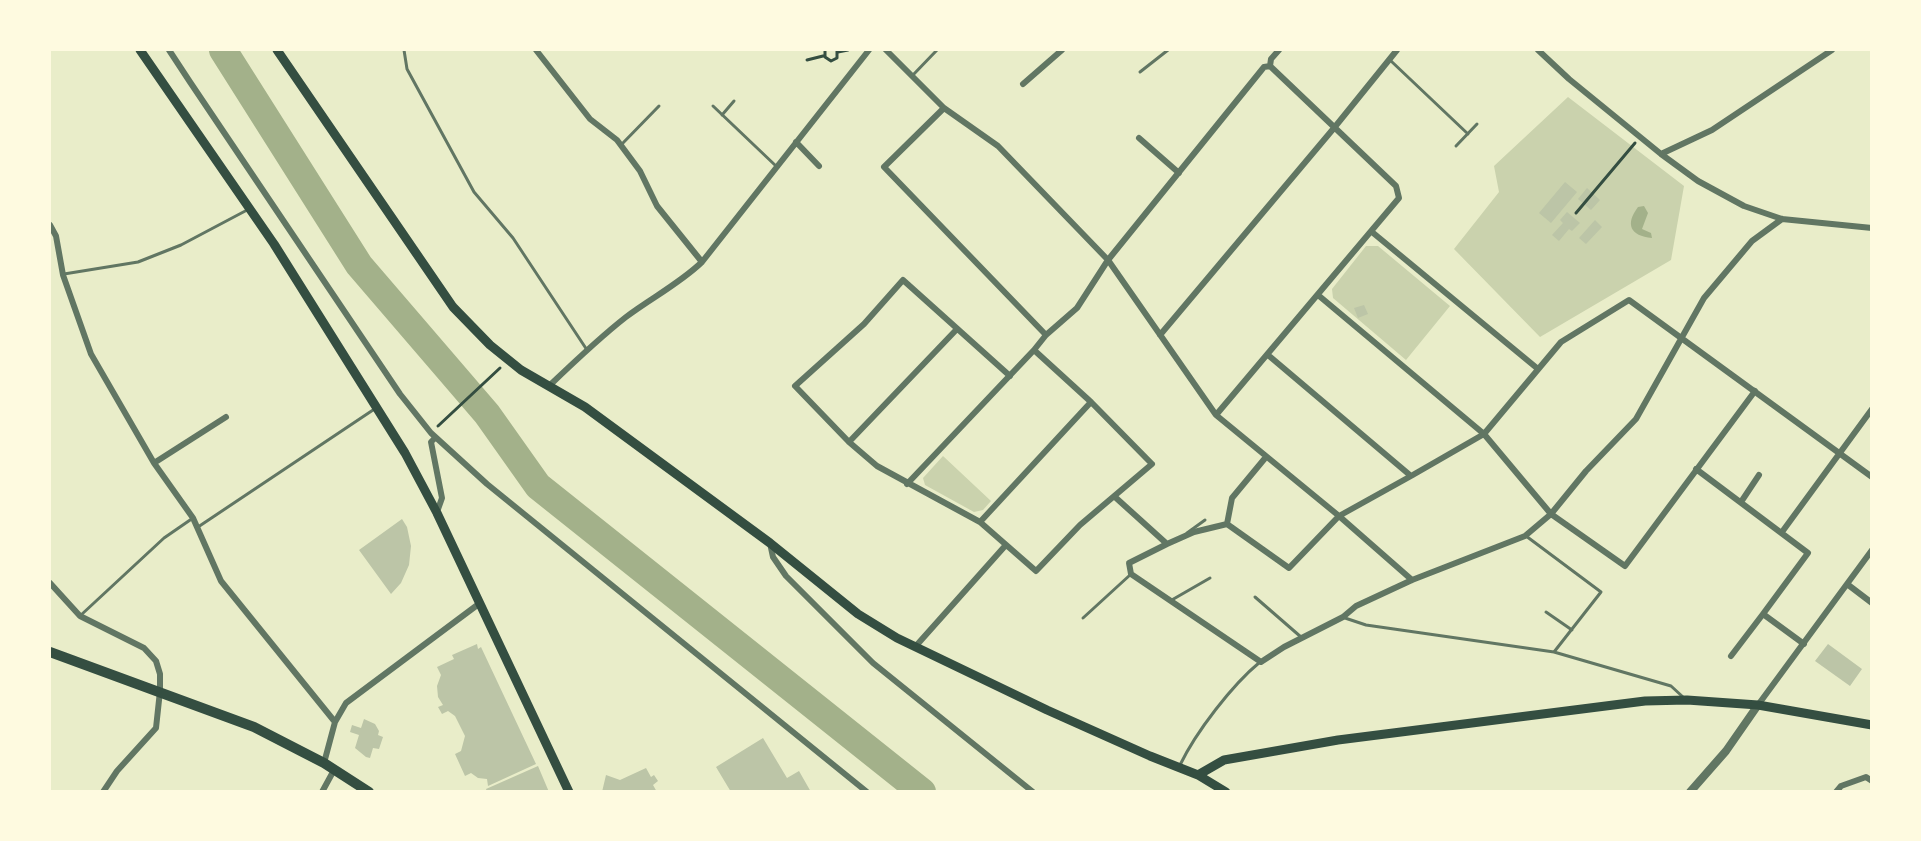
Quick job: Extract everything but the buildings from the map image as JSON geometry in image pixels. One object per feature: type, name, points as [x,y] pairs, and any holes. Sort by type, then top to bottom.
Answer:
[{"type":"highway","points":[[50,652],[254,727],[324,763],[369,792]]},
{"type":"main road","points":[[140,50],[249,209],[405,453],[437,513],[569,792]]},
{"type":"main road","points":[[277,50],[453,307],[490,345],[521,370],[585,407],[770,543],[858,614],[915,647],[1047,710],[1150,756],[1179,766],[1226,792]]},
{"type":"main road","points":[[1198,775],[1224,760],[1338,740],[1645,701],[1687,700],[1758,705],[1872,725]]},
{"type":"street","points":[[169,50],[400,394],[435,438],[586,566],[862,790]]},
{"type":"street","points":[[536,50],[590,119],[621,145],[640,171],[657,206],[702,262]]},
{"type":"street","points":[[549,386],[626,317],[690,273],[702,262],[869,50]]},
{"type":"street","points":[[886,50],[944,108],[998,146],[1107,260],[1216,415],[1339,516],[1412,580]]},
{"type":"street","points":[[1023,84],[1062,50]]},
{"type":"street","points":[[1270,66],[1271,59],[1279,50]]},
{"type":"street","points":[[1160,335],[1397,50]]},
{"type":"street","points":[[1538,50],[1569,79],[1661,154],[1698,181],[1744,206],[1782,219],[1872,228]]},
{"type":"street","points":[[1661,154],[1712,130],[1832,50]]},
{"type":"street","points":[[1216,415],[1399,198],[1396,186],[1270,66]]},
{"type":"street","points":[[907,484],[1046,335],[1077,308],[1107,260],[1264,67],[1270,66]]},
{"type":"street","points":[[944,108],[884,168],[1046,335]]},
{"type":"street","points":[[1139,138],[1179,173]]},
{"type":"street","points":[[796,142],[819,166]]},
{"type":"street","points":[[1782,219],[1752,241],[1704,298],[1681,337],[1636,419],[1586,471],[1551,514],[1525,536],[1412,580],[1356,606],[1343,617],[1261,662],[1131,574],[1129,563],[1194,532],[1227,524],[1289,567],[1339,516],[1484,434],[1561,342],[1629,300],[1681,337],[1872,477]]},
{"type":"street","points":[[50,225],[56,236],[63,275],[91,354],[154,464],[193,518],[222,581],[335,722]]},
{"type":"street","points":[[1372,232],[1538,369]]},
{"type":"street","points":[[1010,376],[903,280],[864,324],[795,386],[849,442],[877,466],[980,522],[1036,571],[1080,525],[1152,464],[1091,402],[1034,350]]},
{"type":"street","points":[[1318,295],[1484,434],[1551,514],[1625,566],[1755,391]]},
{"type":"street","points":[[849,442],[957,329]]},
{"type":"street","points":[[1268,355],[1411,476]]},
{"type":"street","points":[[980,522],[1091,402]]},
{"type":"street","points":[[1782,532],[1872,409]]},
{"type":"street","points":[[154,464],[226,417]]},
{"type":"street","points":[[435,438],[431,442],[442,498],[437,513]]},
{"type":"street","points":[[1227,524],[1232,498],[1266,457]]},
{"type":"street","points":[[1696,469],[1808,553],[1731,656]]},
{"type":"street","points":[[1741,501],[1760,475]]},
{"type":"street","points":[[1115,497],[1167,544]]},
{"type":"street","points":[[770,543],[773,557],[786,576],[873,663],[1033,792]]},
{"type":"street","points":[[915,647],[1005,546]]},
{"type":"street","points":[[1690,792],[1726,751],[1872,550]]},
{"type":"street","points":[[50,584],[80,616],[144,648],[156,661],[160,674],[156,728],[117,771],[104,792]]},
{"type":"street","points":[[1847,584],[1872,603]]},
{"type":"street","points":[[324,763],[335,722],[346,703],[480,603]]},
{"type":"street","points":[[1762,614],[1804,644]]},
{"type":"street","points":[[322,792],[334,770]]},
{"type":"street","points":[[1836,792],[1840,786],[1866,777],[1872,781]]},
{"type":"lane","points":[[404,50],[407,69],[474,192],[513,238],[587,350]]},
{"type":"lane","points":[[912,76],[937,50]]},
{"type":"lane","points":[[1140,72],[1168,50]]},
{"type":"lane","points":[[1389,59],[1468,134]]},
{"type":"lane","points":[[722,115],[734,101]]},
{"type":"lane","points":[[621,145],[659,106]]},
{"type":"lane","points":[[713,106],[776,166]]},
{"type":"lane","points":[[1456,146],[1478,124]]},
{"type":"lane","points":[[63,275],[138,262],[181,245],[249,209]]},
{"type":"lane","points":[[198,527],[377,407]]},
{"type":"lane","points":[[80,616],[164,538],[193,518]]},
{"type":"lane","points":[[1183,537],[1204,520]]},
{"type":"lane","points":[[1525,536],[1600,592],[1554,652]]},
{"type":"lane","points":[[1083,618],[1131,574]]},
{"type":"lane","points":[[1170,601],[1210,578]]},
{"type":"lane","points":[[1255,597],[1302,638]]},
{"type":"lane","points":[[1546,612],[1572,630]]},
{"type":"lane","points":[[1343,617],[1366,625],[1554,652],[1671,686],[1687,700]]},
{"type":"lane","points":[[1179,766],[1187,751],[1218,709],[1250,670],[1261,662]]},
{"type":"path","points":[[825,50],[824,55],[828,60],[837,58],[837,51],[848,50]]},
{"type":"path","points":[[807,60],[824,55]]},
{"type":"path","points":[[1576,213],[1639,137]]},
{"type":"path","points":[[436,428],[500,368]]},
{"type":"shaded area","points":[[1568,97],[1684,186],[1671,260],[1540,337],[1454,249],[1499,192],[1494,166]]},
{"type":"shaded area","points":[[1644,206],[1648,213],[1642,229],[1651,233],[1652,238],[1634,232],[1631,224],[1638,207]]},
{"type":"shaded area","points":[[1366,246],[1378,246],[1450,306],[1406,360],[1333,298],[1332,289]]},
{"type":"shaded area","points":[[943,456],[991,501],[983,510],[974,512],[925,485],[923,478]]},
{"type":"waterway","points":[[223,50],[359,265],[487,414],[538,486],[922,792]]}]
